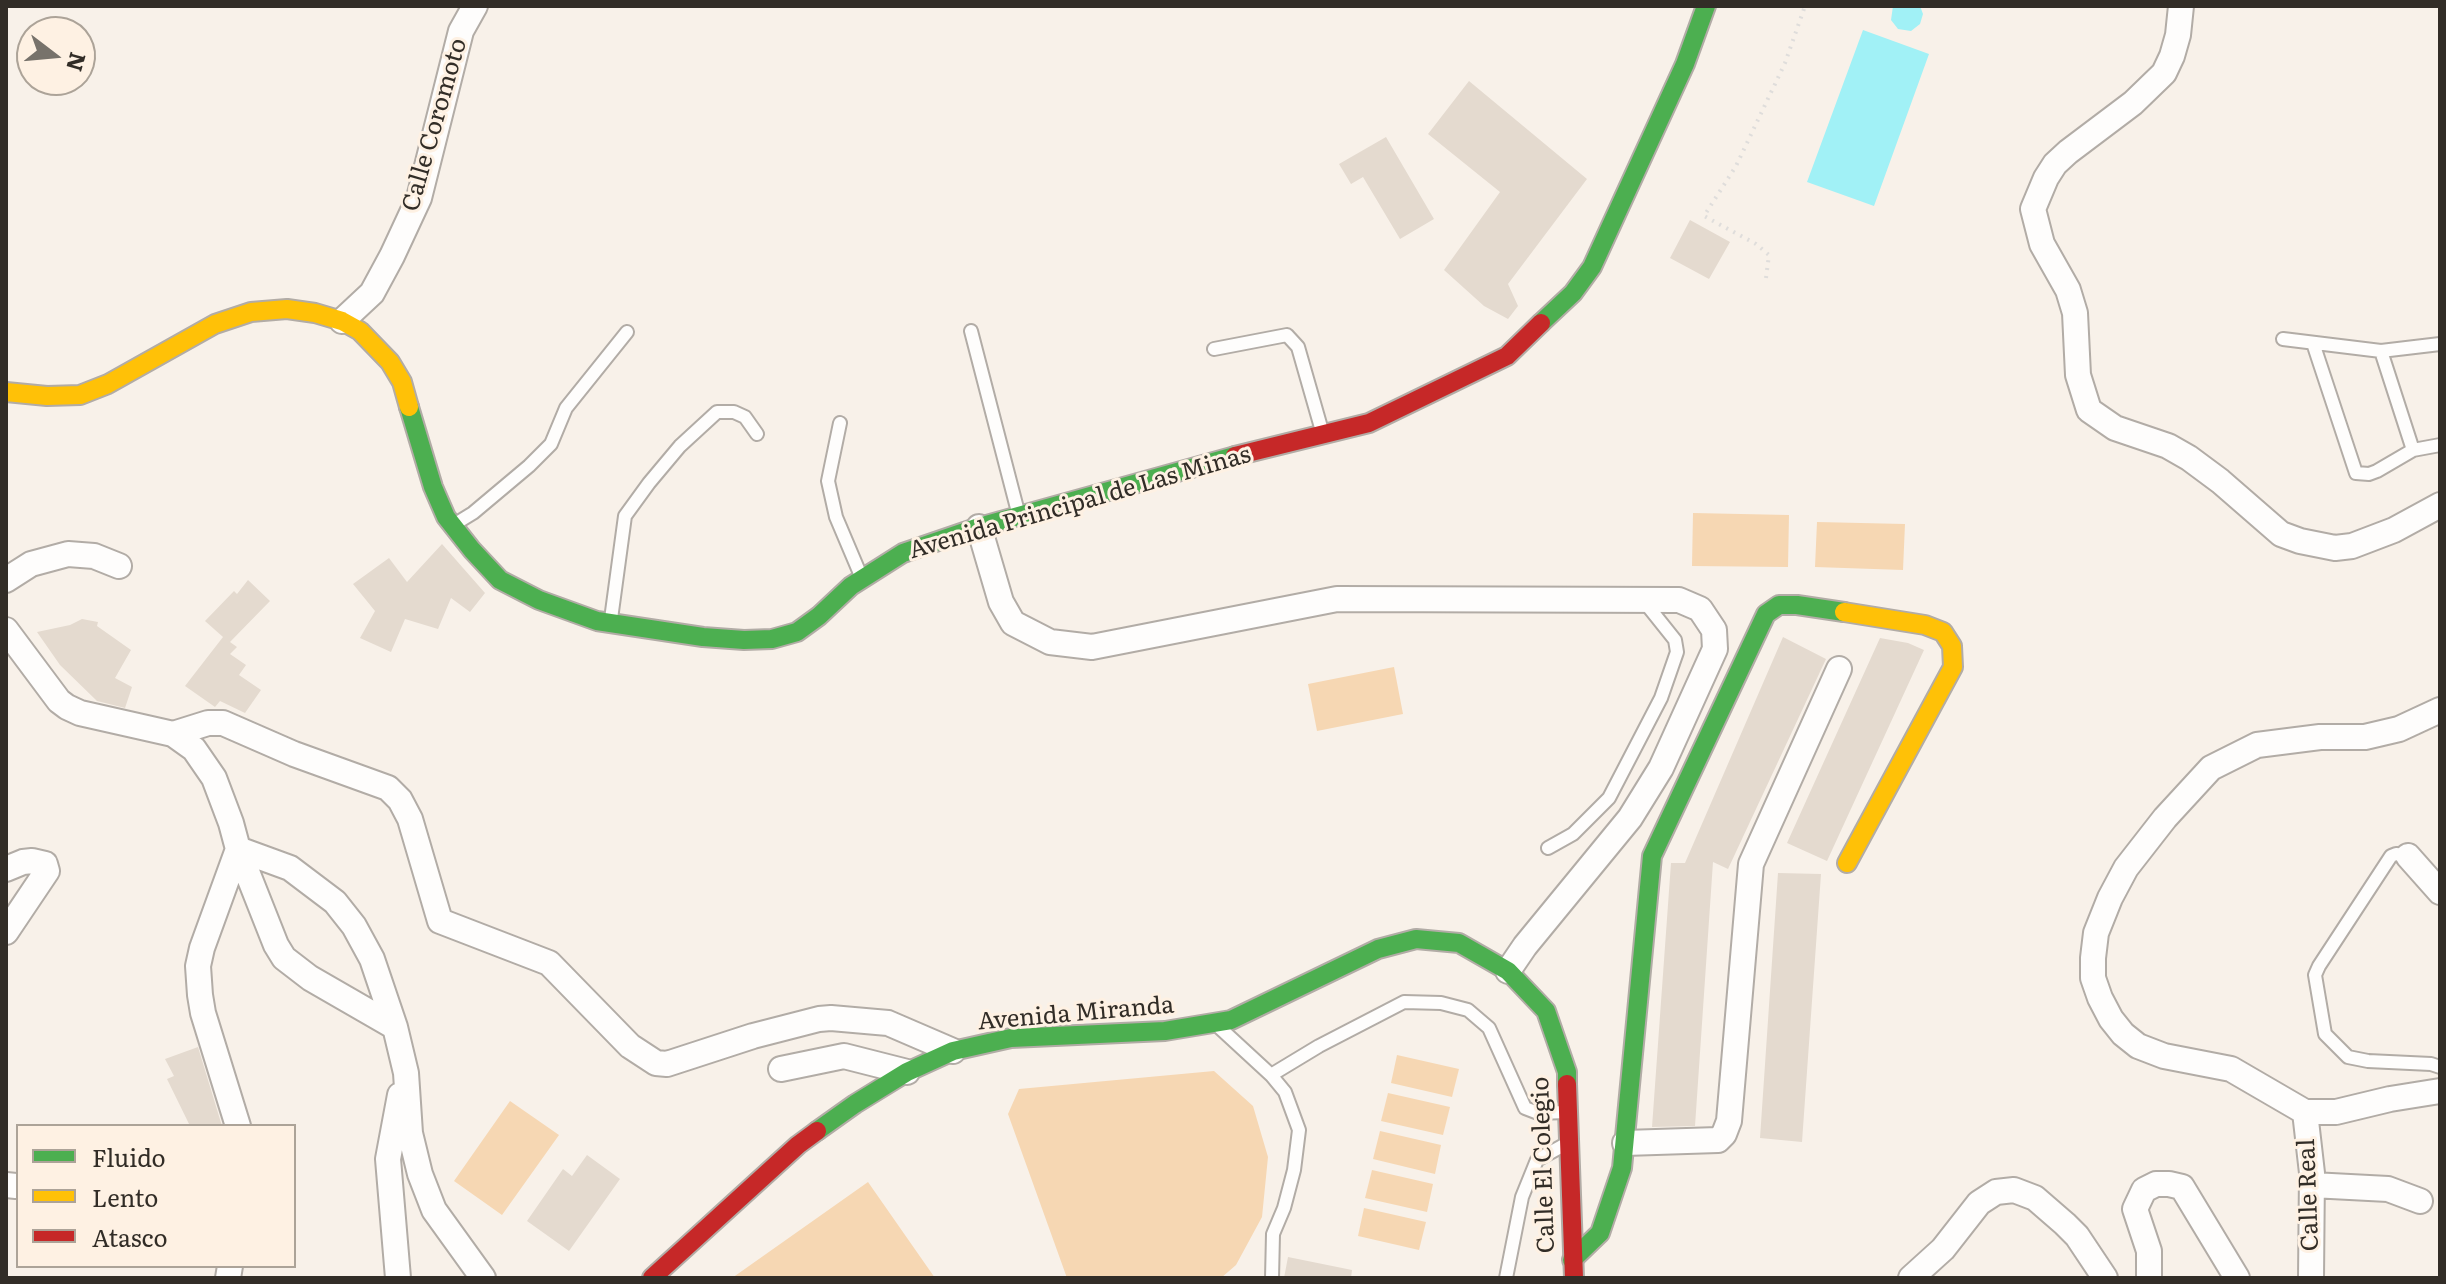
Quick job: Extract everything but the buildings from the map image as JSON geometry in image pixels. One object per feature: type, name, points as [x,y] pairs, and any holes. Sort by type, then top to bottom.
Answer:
[{"type":"street","name":"Calle Coromoto","points":[[342,321],[372,293],[419,198],[461,31],[475,6]]},
{"type":"street","name":"Avenida Principal de Las Minas","points":[[6,392],[80,395],[108,384],[215,324],[251,312],[287,309],[342,321],[360,331],[390,362],[402,382],[433,487],[446,517],[500,580],[565,611],[611,623],[703,637],[772,639],[797,632],[862,578],[903,553],[979,527],[1322,433],[1369,423],[1507,356],[1573,293],[1592,267],[1685,64],[1706,6]]},
{"type":"street","points":[[2181,6],[2178,35],[2164,73],[2133,103],[2055,164],[2033,209],[2042,244],[2068,290],[2075,313],[2078,375],[2089,410],[2115,428],[2168,446],[2189,458],[2281,534],[2300,541],[2335,548],[2352,546],[2394,530],[2440,505]]},
{"type":"street","points":[[979,527],[1001,602],[1013,623],[1050,642],[1092,647],[1337,599],[1679,600],[1700,609],[1714,630],[1715,649],[1661,768],[1630,818],[1508,971]]},
{"type":"street","points":[[6,580],[31,564],[68,554],[85,554],[119,566]]},
{"type":"street","points":[[1573,1269],[1600,1233],[1622,1168],[1652,856],[1766,614],[1779,605],[1797,605],[1925,625],[1943,632],[1952,646],[1953,667],[1847,863]]},
{"type":"street","points":[[6,630],[59,701],[67,707],[80,713],[173,734],[194,749],[214,778],[238,849],[284,958],[310,978],[395,1027]]},
{"type":"street","points":[[1625,1143],[1718,1140],[1724,1134],[1729,1121],[1751,864],[1839,669]]},
{"type":"street","points":[[2440,710],[2399,729],[2365,737],[2320,737],[2257,745],[2211,768],[2165,818],[2126,868],[2096,933],[2093,978],[2111,1019],[2138,1046],[2164,1056],[2231,1069],[2305,1112],[2336,1112],[2440,1091]]},
{"type":"street","points":[[173,734],[208,723],[228,724],[288,752],[388,788],[400,800],[410,819],[440,921],[549,963],[630,1046],[656,1063],[667,1064],[753,1036],[831,1018],[888,1023],[953,1051]]},
{"type":"street","points":[[238,849],[290,868],[322,891],[344,913],[372,959],[395,1027],[406,1073],[410,1133],[426,1190],[434,1210],[483,1278]]},
{"type":"street","points":[[237,1124],[206,1022],[198,971],[202,948],[238,849]]},
{"type":"street","points":[[2408,856],[2440,892]]},
{"type":"street","points":[[6,869],[29,861],[43,863],[47,869],[47,874],[6,932]]},
{"type":"street","name":"Avenida Miranda","points":[[662,1274],[798,1145],[907,1072],[953,1051],[1011,1038],[1165,1031],[1231,1020],[1378,949],[1416,939],[1459,943],[1508,971]]},
{"type":"street","name":"Calle El Colegio","points":[[1508,971],[1546,1011],[1567,1072],[1573,1269]]},
{"type":"street","points":[[781,1069],[844,1056],[907,1072]]},
{"type":"street","points":[[398,1278],[388,1159],[406,1073]]},
{"type":"street","name":"Calle Real","points":[[2305,1112],[2312,1185],[2311,1278]]},
{"type":"street","points":[[2149,1278],[2149,1251],[2135,1209],[2144,1190],[2156,1184],[2169,1184],[2182,1187],[2237,1278]]},
{"type":"street","points":[[2312,1185],[2388,1189],[2420,1201]]},
{"type":"street","points":[[1911,1278],[1943,1249],[1979,1203],[1996,1192],[2014,1190],[2035,1198],[2065,1224],[2077,1236],[2105,1278]]},
{"type":"lane","points":[[971,331],[1019,516]]},
{"type":"lane","points":[[452,525],[473,513],[551,444],[566,408],[627,332]]},
{"type":"lane","points":[[1214,349],[1287,335],[1298,347],[1322,433]]},
{"type":"lane","points":[[2283,339],[2381,351],[2440,344]]},
{"type":"lane","points":[[2313,343],[2356,473],[2369,474],[2413,450],[2440,445]]},
{"type":"lane","points":[[2381,351],[2413,450]]},
{"type":"lane","points":[[611,623],[625,516],[649,483],[680,446],[717,412],[734,412],[745,417],[757,434]]},
{"type":"lane","points":[[840,423],[828,481],[836,517],[862,578]]},
{"type":"lane","points":[[1548,848],[1573,834],[1609,798],[1661,698],[1677,652],[1675,640],[1643,600]]},
{"type":"lane","points":[[2408,856],[2391,856],[2315,975],[2325,1034],[2348,1057],[2440,1067]]},
{"type":"lane","points":[[1271,1075],[1404,1002],[1441,1003],[1468,1010],[1489,1028],[1525,1108],[1538,1113],[1569,1112]]},
{"type":"lane","points":[[1215,1023],[1285,1092],[1299,1130],[1294,1170],[1273,1234],[1272,1278]]},
{"type":"lane","points":[[1506,1278],[1522,1197],[1537,1160],[1571,1142]]},
{"type":"path","points":[[1766,278],[1769,255],[1756,244],[1704,216],[1736,166],[1785,63],[1805,6]]},
{"type":"shaded area","points":[[1693,513],[1789,515],[1788,567],[1692,566]]},
{"type":"shaded area","points":[[1817,522],[1905,524],[1903,570],[1815,567]]},
{"type":"shaded area","points":[[1394,667],[1403,714],[1317,731],[1308,684]]},
{"type":"shaded area","points":[[1397,1055],[1459,1069],[1452,1097],[1391,1083]]},
{"type":"shaded area","points":[[1214,1071],[1253,1106],[1268,1157],[1262,1217],[1236,1265],[1221,1278],[1067,1278],[1008,1114],[1019,1089]]},
{"type":"shaded area","points":[[1388,1093],[1450,1107],[1443,1135],[1381,1121]]},
{"type":"shaded area","points":[[510,1101],[559,1135],[502,1215],[454,1181]]},
{"type":"shaded area","points":[[1380,1131],[1441,1145],[1435,1174],[1373,1159]]},
{"type":"shaded area","points":[[1372,1170],[1433,1184],[1427,1212],[1365,1198]]},
{"type":"shaded area","points":[[868,1182],[935,1278],[732,1278]]},
{"type":"shaded area","points":[[1364,1208],[1426,1222],[1419,1250],[1358,1236]]},
{"type":"water","points":[[1893,6],[1920,6],[1923,14],[1920,24],[1911,31],[1898,29],[1891,20]]},
{"type":"water","points":[[1863,30],[1929,54],[1874,206],[1807,182]]},
{"type":"traffic: fast","points":[[1541,323],[1573,293],[1592,267],[1685,64],[1706,6]]},
{"type":"traffic: fast","points":[[409,407],[433,487],[446,517],[500,580],[539,600],[597,621],[744,640],[772,639],[797,632],[851,586],[903,553],[979,527],[1235,456]]},
{"type":"traffic: fast","points":[[1572,1260],[1600,1233],[1622,1168],[1652,856],[1766,614],[1779,605],[1844,612]]},
{"type":"traffic: fast","points":[[817,1131],[907,1072],[953,1051],[1011,1038],[1165,1031],[1231,1020],[1378,949],[1416,939],[1459,943],[1508,971],[1546,1011],[1567,1072],[1567,1084]]},
{"type":"traffic: slow","points":[[6,392],[80,395],[108,384],[215,324],[251,312],[287,309],[342,321],[360,331],[390,362],[402,382],[409,407]]},
{"type":"traffic: slow","points":[[1844,612],[1925,625],[1943,632],[1952,646],[1953,667],[1847,863]]},
{"type":"traffic: jam","points":[[1235,456],[1369,423],[1507,356],[1541,323]]},
{"type":"traffic: jam","points":[[1567,1084],[1574,1278]]},
{"type":"traffic: jam","points":[[652,1278],[817,1131]]}]
